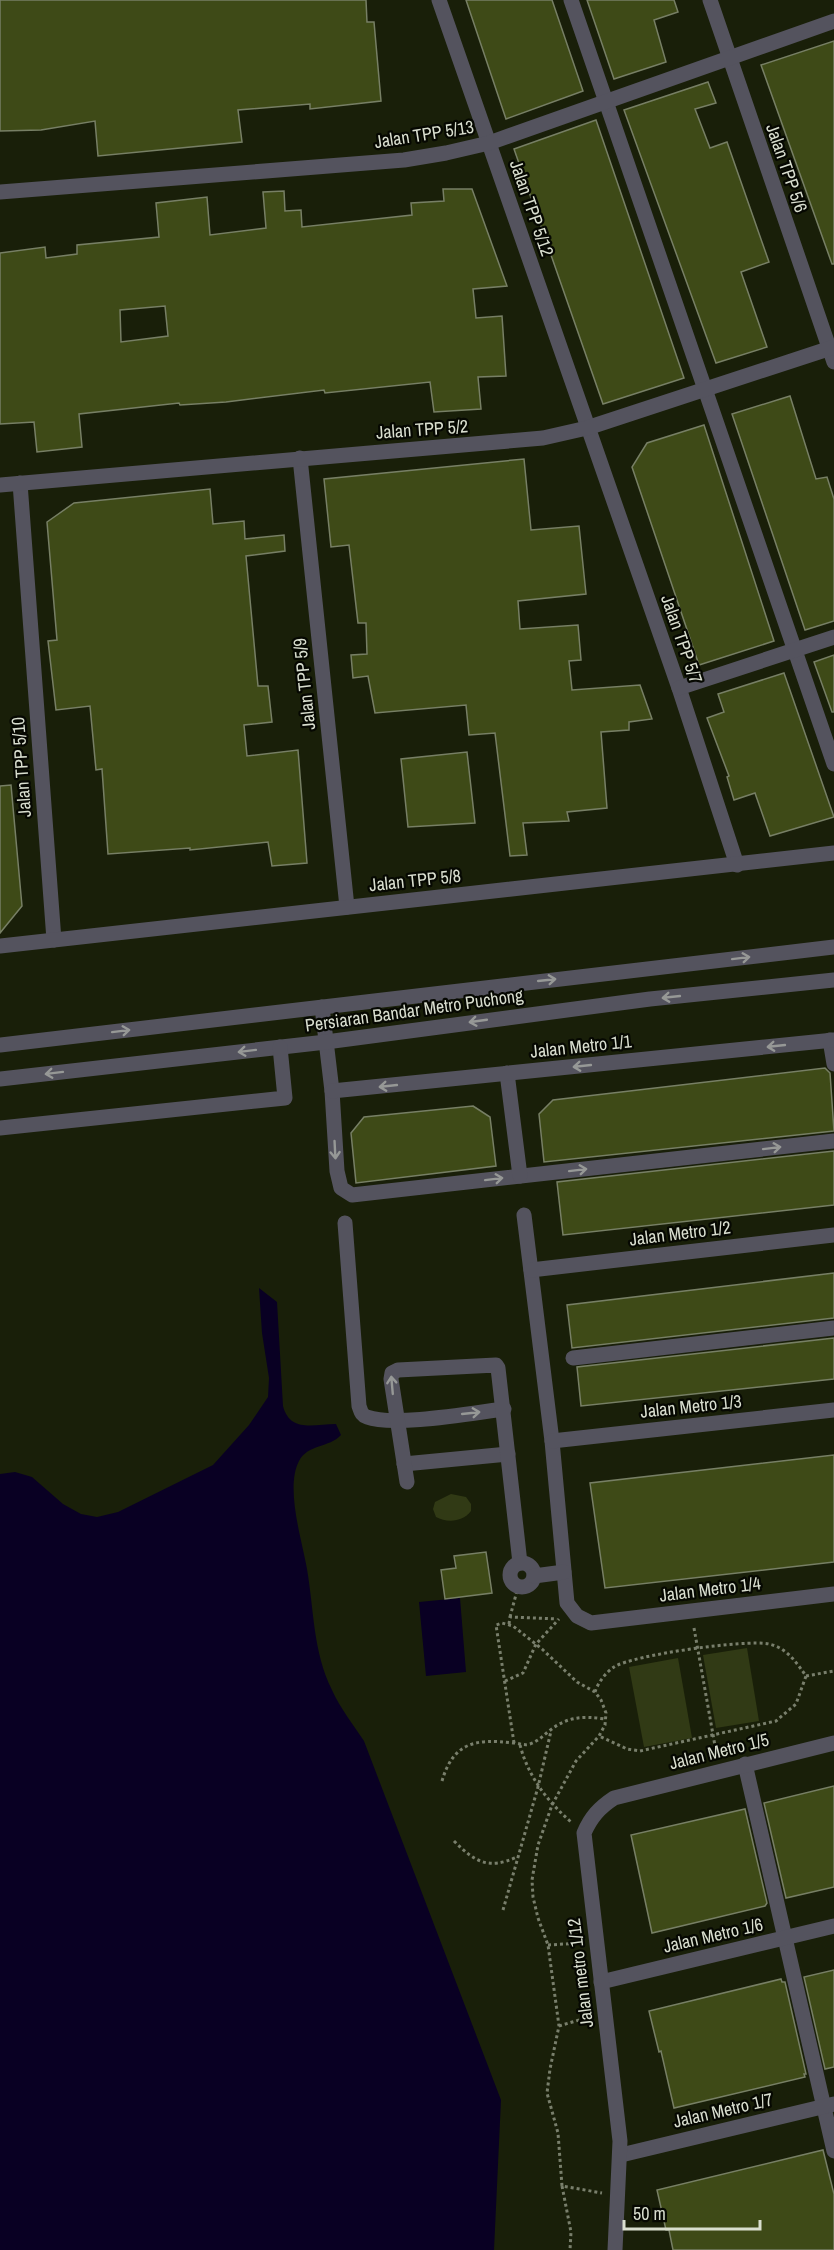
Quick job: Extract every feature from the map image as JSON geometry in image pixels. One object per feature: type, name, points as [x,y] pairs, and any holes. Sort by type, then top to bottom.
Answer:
[{"type":"street","name":"Jalan TPP 5/12","points":[[439,0],[587,428]]},
{"type":"street","points":[[571,0],[834,764]]},
{"type":"street","name":"Jalan TPP 5/6","points":[[710,0],[832,352]]},
{"type":"street","name":"Jalan TPP 5/13","points":[[0,192],[404,160],[446,153],[489,142],[834,21]]},
{"type":"street","name":"Jalan TPP 5/2","points":[[0,485],[522,440],[587,428],[832,352]]},
{"type":"street","name":"Jalan TPP 5/7","points":[[587,428],[679,688],[737,865]]},
{"type":"street","name":"Jalan TPP 5/9","points":[[300,458],[347,907]]},
{"type":"street","name":"Jalan TPP 5/10","points":[[20,483],[54,940]]},
{"type":"street","points":[[679,688],[834,637]]},
{"type":"street","name":"Jalan TPP 5/8","points":[[0,946],[834,853]]},
{"type":"street","name":"Persiaran Bandar Metro Puchong","points":[[0,1045],[834,947]]},
{"type":"street","name":"Persiaran Bandar Metro Puchong","points":[[0,1079],[326,1042],[650,999],[834,980]]},
{"type":"street","points":[[322,1007],[332,1091],[337,1171],[341,1188],[352,1195],[834,1141]]},
{"type":"street","points":[[832,1040],[834,1064]]},
{"type":"street","name":"Jalan Metro 1/1","points":[[332,1091],[832,1040]]},
{"type":"street","points":[[0,1128],[285,1098],[280,1047]]},
{"type":"street","points":[[507,1073],[520,1176]]},
{"type":"street","points":[[524,1215],[552,1441],[567,1603],[573,1610]]},
{"type":"street","points":[[345,1223],[359,1406],[362,1414],[367,1418],[397,1421],[504,1409]]},
{"type":"street","name":"Jalan Metro 1/2","points":[[531,1270],[834,1235]]},
{"type":"street","points":[[573,1358],[834,1328]]},
{"type":"street","points":[[407,1482],[391,1379],[392,1373],[398,1370],[496,1365],[504,1409],[520,1563]]},
{"type":"street","name":"Jalan Metro 1/3","points":[[552,1441],[834,1410]]},
{"type":"street","points":[[404,1464],[508,1454]]},
{"type":"street","points":[[520,1563],[531,1567],[534,1576],[527,1587],[518,1587],[511,1581],[511,1570],[520,1563]]},
{"type":"street","points":[[534,1576],[564,1572]]},
{"type":"street","name":"Jalan Metro 1/4","points":[[573,1610],[577,1616],[591,1623],[834,1594]]},
{"type":"street","name":"Jalan Metro 1/5","points":[[584,1833],[590,1819],[603,1805],[614,1798],[834,1743]]},
{"type":"street","points":[[745,1764],[785,1938],[829,2105],[834,2151]]},
{"type":"street","name":"Jalan metro 1/12","points":[[584,1833],[621,2155]]},
{"type":"street","name":"Jalan Metro 1/6","points":[[601,1982],[834,1926]]},
{"type":"street","name":"Jalan Metro 1/7","points":[[621,2155],[829,2105]]},
{"type":"street","points":[[615,2250],[621,2155]]},
{"type":"path","points":[[509,1624],[518,1587]]},
{"type":"path","points":[[505,1681],[523,1674],[536,1644],[559,1619],[573,1610]]},
{"type":"path","points":[[692,1611],[696,1649],[720,1770]]},
{"type":"path","points":[[510,1617],[559,1619]]},
{"type":"path","points":[[514,1743],[496,1625],[509,1624],[536,1644],[578,1682],[595,1692],[601,1700],[605,1719],[599,1736],[576,1761],[552,1805],[538,1845],[532,1880],[538,1918],[548,1945],[559,2026],[547,2093],[558,2133],[562,2186],[571,2232],[570,2250]]},
{"type":"path","points":[[595,1692],[598,1683],[612,1668],[627,1660],[696,1649],[768,1644],[784,1650],[806,1676]]},
{"type":"path","points":[[806,1676],[834,1671]]},
{"type":"path","points":[[599,1736],[627,1749],[640,1751],[776,1721],[796,1704],[806,1676]]},
{"type":"path","points":[[442,1781],[446,1767],[457,1751],[471,1743],[520,1745],[535,1742],[570,1718],[586,1716],[605,1719]]},
{"type":"path","points":[[503,1910],[538,1787],[551,1730]]},
{"type":"path","points":[[520,1745],[538,1787],[552,1805],[584,1833]]},
{"type":"path","points":[[454,1841],[471,1857],[483,1862],[493,1864],[517,1857]]},
{"type":"path","points":[[548,1945],[574,1945],[596,1941]]},
{"type":"path","points":[[559,2026],[604,2013]]},
{"type":"path","points":[[562,2186],[618,2196]]},
{"type":"green space","points":[[451,1494],[466,1497],[471,1504],[471,1511],[468,1515],[455,1520],[436,1517],[433,1509],[435,1502]]},
{"type":"green space","points":[[747,1648],[759,1721],[716,1728],[703,1655]]},
{"type":"green space","points":[[678,1658],[692,1738],[644,1747],[629,1667]]},
{"type":"shaded area","points":[[259,1288],[277,1302],[283,1406],[286,1415],[297,1424],[336,1424],[341,1435],[303,1456],[295,1472],[294,1499],[307,1569],[315,1631],[326,1676],[335,1697],[364,1741],[501,2100],[494,2250],[0,2250],[0,1474],[15,1472],[32,1477],[63,1504],[81,1514],[97,1517],[118,1512],[213,1465],[249,1425],[268,1397],[269,1378],[262,1333]]},
{"type":"shaded area","points":[[460,1598],[466,1672],[426,1676],[419,1602]]},
{"type":"building","points":[[0,0],[366,0],[367,22],[374,22],[381,101],[310,109],[310,104],[238,110],[242,142],[98,156],[95,121],[41,130],[0,131]]},
{"type":"building","points":[[466,0],[552,0],[583,91],[506,119]]},
{"type":"building","points":[[587,0],[674,0],[678,12],[654,20],[666,62],[614,79]]},
{"type":"building","points":[[834,41],[834,264],[832,264],[761,65]]},
{"type":"building","points":[[708,82],[716,103],[695,109],[710,148],[727,142],[769,262],[741,272],[767,347],[716,363],[624,110]]},
{"type":"building","points":[[596,120],[684,378],[603,404],[514,149]]},
{"type":"building","points":[[443,189],[472,189],[507,286],[473,289],[476,318],[502,316],[506,376],[478,377],[481,409],[434,412],[430,382],[325,393],[324,390],[226,402],[180,405],[179,403],[79,414],[82,447],[37,452],[34,422],[0,424],[0,253],[45,247],[46,258],[77,254],[77,245],[159,237],[156,203],[207,197],[210,235],[266,228],[263,192],[284,191],[285,211],[301,210],[302,227],[412,215],[411,203],[444,201]],"holes":[[[165,306],[168,336],[121,342],[120,310]]]},
{"type":"building","points":[[790,396],[816,479],[827,477],[834,499],[834,621],[805,630],[732,414]]},
{"type":"building","points":[[704,425],[774,641],[699,665],[632,467],[647,443]]},
{"type":"building","points":[[524,459],[531,530],[579,526],[586,594],[518,601],[520,629],[578,625],[581,660],[569,661],[572,690],[640,685],[652,719],[629,722],[629,730],[601,732],[607,808],[567,812],[569,821],[523,823],[527,855],[510,856],[495,733],[469,735],[466,705],[375,713],[368,676],[353,678],[351,655],[367,654],[366,623],[358,623],[349,545],[331,547],[324,479]]},
{"type":"building","points":[[210,489],[213,524],[244,521],[245,539],[284,535],[285,551],[246,556],[258,686],[268,686],[272,722],[244,725],[247,756],[298,750],[307,863],[272,866],[268,842],[190,850],[190,848],[108,854],[102,769],[96,770],[90,706],[56,710],[48,641],[57,640],[47,522],[74,503]]},
{"type":"building","points":[[834,655],[834,712],[832,712],[814,662]]},
{"type":"building","points":[[784,673],[834,817],[770,836],[755,793],[734,800],[727,777],[729,776],[707,718],[724,712],[718,694]]},
{"type":"building","points":[[467,752],[475,823],[408,827],[401,759]]},
{"type":"building","points":[[11,785],[22,906],[0,933],[0,786]]},
{"type":"building","points":[[825,1068],[830,1073],[834,1131],[544,1162],[539,1114],[553,1100]]},
{"type":"building","points":[[473,1106],[490,1117],[496,1166],[356,1183],[351,1133],[364,1117]]},
{"type":"building","points":[[834,1151],[834,1205],[563,1235],[557,1182]]},
{"type":"building","points":[[834,1273],[834,1318],[572,1348],[567,1305]]},
{"type":"building","points":[[834,1338],[834,1379],[581,1406],[577,1367]]},
{"type":"building","points":[[834,1455],[834,1562],[605,1588],[590,1483]]},
{"type":"building","points":[[486,1552],[492,1593],[445,1599],[441,1570],[456,1568],[454,1556]]},
{"type":"building","points":[[834,1786],[834,1887],[786,1898],[764,1803]]},
{"type":"building","points":[[745,1809],[767,1903],[765,1906],[652,1933],[631,1835]]},
{"type":"building","points":[[834,1970],[834,2067],[825,2069],[804,1977]]},
{"type":"building","points":[[781,1979],[785,1982],[805,2077],[674,2108],[649,2011]]},
{"type":"building","points":[[823,2150],[834,2194],[834,2250],[673,2250],[657,2190]]}]
